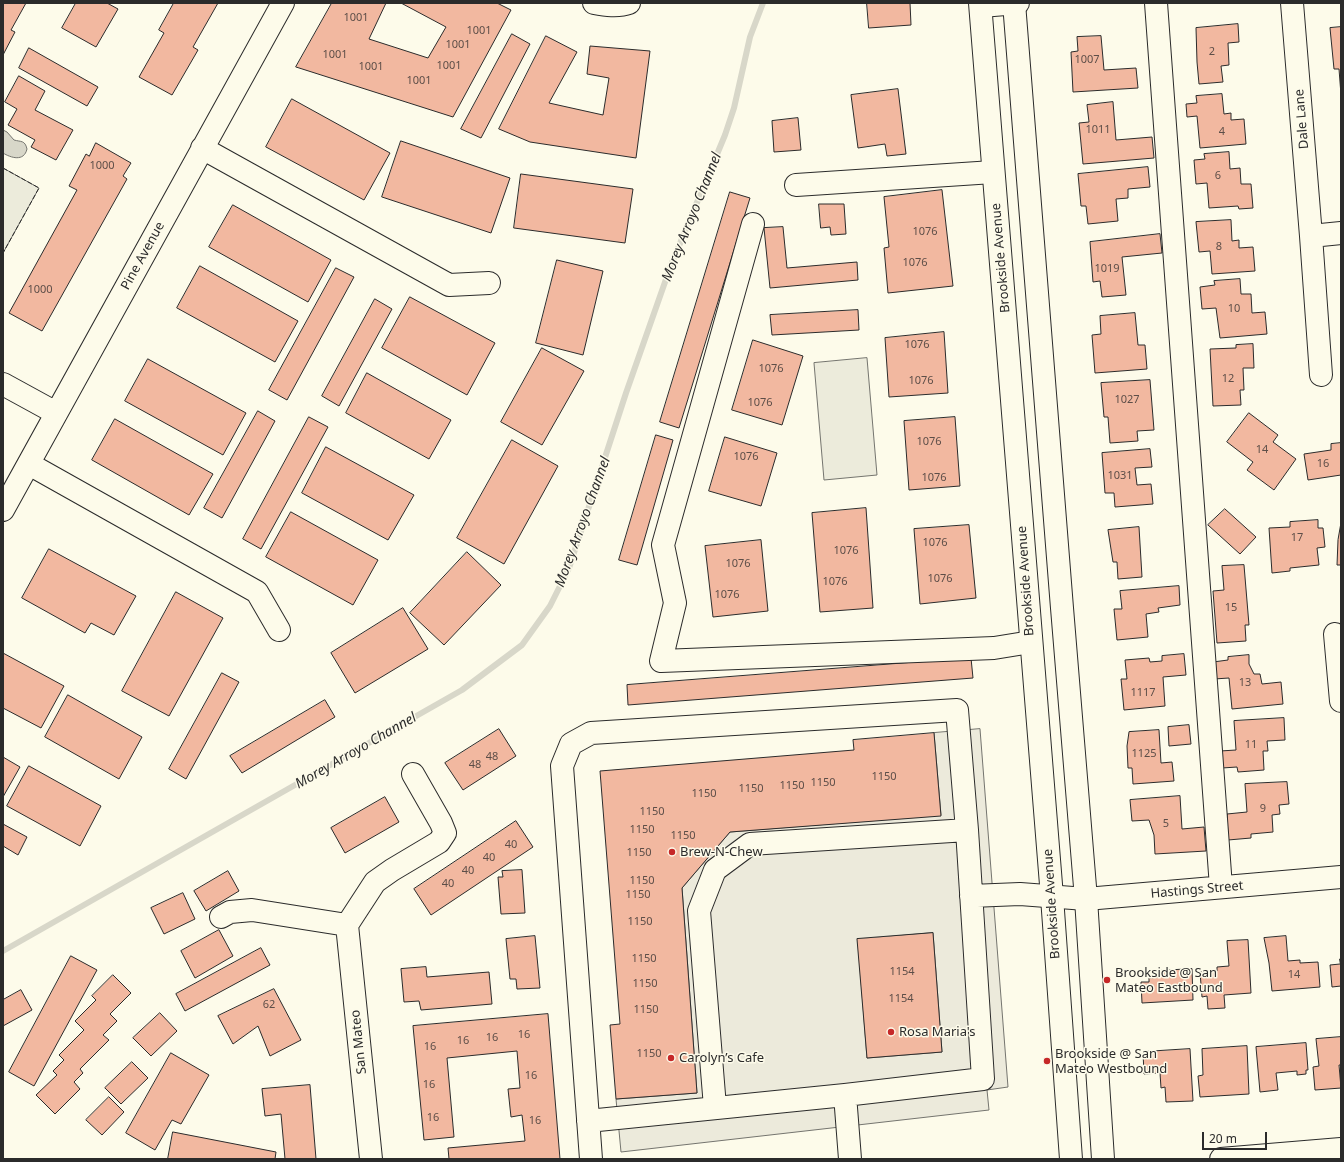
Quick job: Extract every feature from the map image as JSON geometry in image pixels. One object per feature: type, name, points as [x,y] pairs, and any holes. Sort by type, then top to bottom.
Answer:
[{"type":"main road","name":"Pine Avenue","points":[[3,510],[283,3]]},
{"type":"main road","points":[[594,3],[604,5],[626,4]]},
{"type":"main road","points":[[1014,3],[1086,899],[1103,1159]]},
{"type":"main road","points":[[981,4],[1018,3]]},
{"type":"main road","points":[[1156,3],[1221,887]]},
{"type":"main road","name":"Dale Lane","points":[[1292,3],[1312,236],[1321,374]]},
{"type":"main road","name":"Brookside Avenue","points":[[981,4],[993,172],[1052,897],[1071,1159]]},
{"type":"main road","points":[[202,148],[449,285],[489,283]]},
{"type":"main road","points":[[796,186],[993,172]]},
{"type":"main road","points":[[753,224],[662,544],[676,602],[661,662],[994,648],[1031,642]]},
{"type":"main road","points":[[1312,236],[1341,233]]},
{"type":"main road","points":[[3,384],[56,413]]},
{"type":"main road","points":[[28,464],[257,592],[278,630]]},
{"type":"main road","points":[[1335,634],[1341,701]]},
{"type":"main road","points":[[588,1121],[845,1095],[982,1079],[967,830],[957,710],[591,733],[571,744],[562,766],[588,1121],[591,1159]]},
{"type":"main road","points":[[221,917],[230,912],[252,910],[347,925],[375,882],[439,842],[445,833],[441,823],[413,774]]},
{"type":"main road","points":[[715,1107],[699,911],[715,870],[750,844],[967,830]]},
{"type":"main road","name":"Hastings Street","points":[[971,896],[1020,894],[1086,899],[1341,877]]},
{"type":"main road","name":"San Mateo","points":[[347,925],[371,1159]]},
{"type":"main road","points":[[845,1095],[850,1159]]},
{"type":"main road","points":[[1221,1159],[1341,1149]]},
{"type":"shaded area","points":[[3,130],[7,132],[14,140],[25,144],[27,149],[23,156],[17,158],[3,153]]},
{"type":"shaded area","points":[[3,168],[39,188],[3,253]]},
{"type":"shaded area","points":[[867,358],[877,475],[824,480],[814,363]]},
{"type":"shaded area","points":[[980,729],[1008,1087],[987,1090],[989,1110],[621,1152],[616,1099],[697,1093],[682,888],[730,832],[941,815],[934,733]],"holes":[[[933,933],[942,1052],[867,1058],[858,940]]]},
{"type":"building","points":[[3,3],[26,3],[11,30],[15,32],[3,55]]},
{"type":"building","points":[[76,3],[107,3],[118,9],[96,47],[62,28]]},
{"type":"building","points":[[174,3],[218,3],[193,47],[198,50],[172,95],[139,77],[164,33],[159,30]]},
{"type":"building","points":[[332,3],[386,3],[369,39],[428,58],[446,27],[401,3],[497,3],[511,10],[453,117],[296,67]]},
{"type":"building","points":[[867,3],[910,3],[911,25],[869,28]]},
{"type":"building","points":[[1238,24],[1239,42],[1228,43],[1229,65],[1221,66],[1223,82],[1199,84],[1196,28]]},
{"type":"building","points":[[1341,27],[1341,95],[1339,69],[1334,69],[1330,28]]},
{"type":"building","points":[[512,34],[530,44],[481,138],[461,129]]},
{"type":"building","points":[[546,36],[577,52],[549,103],[603,115],[609,78],[587,74],[590,46],[650,51],[636,158],[530,142],[499,129]]},
{"type":"building","points":[[1101,36],[1104,70],[1136,68],[1138,88],[1073,92],[1071,52],[1078,51],[1077,37]]},
{"type":"building","points":[[29,48],[98,87],[87,106],[19,68]]},
{"type":"building","points":[[19,76],[45,91],[35,110],[73,130],[56,160],[31,147],[35,140],[8,125],[17,109],[5,102]]},
{"type":"building","points":[[898,89],[906,154],[887,156],[885,144],[858,148],[851,95]]},
{"type":"building","points":[[1222,94],[1224,114],[1231,113],[1231,120],[1244,119],[1246,144],[1200,148],[1197,116],[1187,117],[1186,104],[1197,103],[1196,96]]},
{"type":"building","points":[[292,99],[390,153],[364,200],[266,147]]},
{"type":"building","points":[[1113,102],[1116,140],[1152,137],[1154,158],[1083,164],[1079,123],[1089,122],[1087,105]]},
{"type":"building","points":[[798,118],[801,150],[774,152],[772,121]]},
{"type":"building","points":[[401,141],[510,178],[491,233],[382,197]]},
{"type":"building","points":[[96,143],[131,163],[123,176],[127,179],[42,331],[9,313],[77,190],[69,186],[86,154],[89,156]]},
{"type":"building","points":[[1229,152],[1230,169],[1240,168],[1241,184],[1251,184],[1253,208],[1239,209],[1238,206],[1209,208],[1207,183],[1196,184],[1194,160],[1205,159],[1204,154]]},
{"type":"building","points":[[1148,167],[1150,187],[1128,189],[1128,198],[1116,199],[1118,221],[1088,224],[1086,206],[1081,206],[1078,174]]},
{"type":"building","points":[[521,174],[633,189],[625,243],[514,228]]},
{"type":"building","points":[[942,190],[953,286],[888,293],[884,248],[889,247],[884,197]]},
{"type":"building","points":[[730,192],[750,198],[679,428],[660,422]]},
{"type":"building","points":[[819,204],[844,204],[846,234],[831,235],[830,227],[821,228]]},
{"type":"building","points":[[233,205],[331,260],[308,302],[209,247]]},
{"type":"building","points":[[1231,220],[1232,241],[1239,240],[1239,248],[1253,247],[1255,271],[1212,274],[1210,251],[1199,252],[1196,222]]},
{"type":"building","points":[[783,227],[787,268],[857,262],[858,280],[770,288],[764,228]]},
{"type":"building","points":[[1160,234],[1162,253],[1122,257],[1126,295],[1102,297],[1100,281],[1093,282],[1090,242]]},
{"type":"building","points":[[557,260],[603,271],[583,355],[536,343]]},
{"type":"building","points":[[200,266],[298,321],[275,362],[177,308]]},
{"type":"building","points":[[336,268],[354,277],[287,400],[269,390]]},
{"type":"building","points":[[1240,279],[1241,294],[1251,294],[1252,313],[1265,312],[1267,334],[1220,338],[1216,308],[1202,309],[1200,287],[1215,285],[1214,281]]},
{"type":"building","points":[[410,297],[495,343],[467,395],[382,348]]},
{"type":"building","points":[[375,299],[392,309],[339,406],[322,396]]},
{"type":"building","points":[[858,310],[859,330],[772,335],[770,315]]},
{"type":"building","points":[[1135,313],[1138,345],[1145,345],[1147,369],[1095,373],[1092,335],[1101,334],[1100,316]]},
{"type":"building","points":[[944,332],[948,393],[889,397],[885,338]]},
{"type":"building","points":[[753,340],[803,356],[782,425],[732,410]]},
{"type":"building","points":[[1253,344],[1254,368],[1243,368],[1244,390],[1240,390],[1241,405],[1213,406],[1210,349],[1236,348],[1236,345]]},
{"type":"building","points":[[542,348],[584,371],[542,445],[501,422]]},
{"type":"building","points":[[148,359],[246,413],[223,455],[125,401]]},
{"type":"building","points":[[367,373],[451,420],[429,459],[346,413]]},
{"type":"building","points":[[1150,380],[1154,430],[1137,431],[1138,441],[1110,443],[1108,417],[1104,417],[1101,383]]},
{"type":"building","points":[[258,411],[275,421],[222,518],[204,508]]},
{"type":"building","points":[[1249,413],[1278,435],[1273,442],[1296,459],[1274,490],[1247,470],[1253,462],[1227,442]]},
{"type":"building","points":[[309,417],[328,427],[261,549],[243,539]]},
{"type":"building","points":[[955,417],[960,486],[909,490],[904,421]]},
{"type":"building","points":[[115,419],[213,474],[189,515],[92,460]]},
{"type":"building","points":[[656,435],[673,440],[637,565],[619,560]]},
{"type":"building","points":[[725,437],[777,453],[761,506],[709,491]]},
{"type":"building","points":[[512,440],[558,466],[504,564],[457,538]]},
{"type":"building","points":[[1341,443],[1341,475],[1308,480],[1304,454],[1331,450],[1331,444]]},
{"type":"building","points":[[326,447],[414,495],[388,540],[302,493]]},
{"type":"building","points":[[1150,449],[1152,467],[1135,468],[1137,485],[1151,484],[1153,504],[1115,507],[1114,493],[1105,493],[1102,453]]},
{"type":"building","points":[[866,508],[873,608],[820,612],[812,513]]},
{"type":"building","points":[[1225,509],[1256,537],[1240,554],[1208,525]]},
{"type":"building","points":[[291,512],[378,560],[353,605],[266,557]]},
{"type":"building","points":[[1318,520],[1318,528],[1323,528],[1325,547],[1317,548],[1319,565],[1290,568],[1290,571],[1272,573],[1269,528],[1290,527],[1290,522]]},
{"type":"building","points":[[1341,523],[1341,565],[1337,565],[1338,540]]},
{"type":"building","points":[[969,525],[976,598],[920,604],[914,529]]},
{"type":"building","points":[[1139,527],[1142,577],[1118,579],[1117,562],[1113,562],[1108,530]]},
{"type":"building","points":[[761,540],[768,611],[713,617],[705,546]]},
{"type":"building","points":[[49,549],[136,596],[114,635],[91,623],[85,633],[22,598]]},
{"type":"building","points":[[467,552],[501,585],[444,645],[410,613]]},
{"type":"building","points":[[1244,565],[1249,625],[1245,625],[1246,641],[1217,643],[1213,591],[1224,590],[1222,566]]},
{"type":"building","points":[[1179,586],[1180,605],[1158,608],[1159,612],[1146,614],[1148,637],[1117,640],[1114,609],[1122,609],[1120,591]]},
{"type":"building","points":[[176,592],[223,618],[169,716],[122,691]]},
{"type":"building","points":[[403,608],[428,649],[355,693],[331,653]]},
{"type":"building","points":[[3,653],[64,686],[41,728],[3,708]]},
{"type":"building","points":[[1184,654],[1186,675],[1163,677],[1165,706],[1124,710],[1121,679],[1127,679],[1125,660],[1149,658],[1150,662],[1162,661],[1162,656]]},
{"type":"building","points":[[1249,655],[1249,664],[1254,674],[1260,674],[1262,684],[1281,682],[1283,704],[1232,709],[1229,678],[1214,679],[1213,662],[1228,660],[1228,657]]},
{"type":"building","points":[[971,658],[973,678],[628,705],[627,685]]},
{"type":"building","points":[[222,673],[239,682],[186,779],[169,769]]},
{"type":"building","points":[[68,695],[142,737],[119,779],[45,737]]},
{"type":"building","points":[[325,700],[335,717],[242,773],[230,756]]},
{"type":"building","points":[[1284,718],[1285,740],[1267,741],[1268,751],[1263,751],[1264,770],[1238,772],[1237,767],[1222,768],[1220,751],[1236,750],[1234,721]]},
{"type":"building","points":[[1189,725],[1191,744],[1169,746],[1168,727]]},
{"type":"building","points":[[499,729],[516,756],[463,790],[445,763]]},
{"type":"building","points":[[1159,730],[1161,763],[1172,762],[1174,781],[1133,784],[1132,768],[1128,768],[1127,746],[1129,732]]},
{"type":"building","points":[[934,733],[941,816],[730,832],[682,888],[697,1093],[616,1099],[610,1025],[620,1024],[600,771],[854,750],[853,740]]},
{"type":"building","points":[[3,757],[20,767],[3,797]]},
{"type":"building","points":[[29,766],[101,806],[80,846],[7,806]]},
{"type":"building","points":[[1287,782],[1289,804],[1279,805],[1280,814],[1272,815],[1273,832],[1251,834],[1251,838],[1228,840],[1227,814],[1247,812],[1245,784]]},
{"type":"building","points":[[1180,796],[1182,829],[1204,827],[1206,851],[1155,854],[1154,835],[1149,820],[1132,821],[1130,800]]},
{"type":"building","points":[[385,797],[399,822],[345,853],[331,828]]},
{"type":"building","points":[[516,821],[533,847],[431,915],[414,889]]},
{"type":"building","points":[[3,824],[27,837],[18,855],[3,846]]},
{"type":"building","points":[[522,870],[525,913],[501,914],[498,877],[503,877],[502,871]]},
{"type":"building","points":[[228,871],[239,891],[206,911],[194,891]]},
{"type":"building","points":[[183,893],[195,919],[164,934],[151,908]]},
{"type":"building","points":[[219,930],[233,956],[195,978],[181,951]]},
{"type":"building","points":[[933,933],[942,1052],[867,1058],[857,939]]},
{"type":"building","points":[[535,936],[540,988],[517,989],[516,979],[510,979],[506,939]]},
{"type":"building","points":[[1286,936],[1288,961],[1300,960],[1300,963],[1318,962],[1320,987],[1272,991],[1269,963],[1264,938]]},
{"type":"building","points":[[1248,940],[1251,993],[1224,995],[1225,1008],[1208,1009],[1207,996],[1202,997],[1200,972],[1217,971],[1217,967],[1229,966],[1227,941]]},
{"type":"building","points":[[261,948],[270,965],[185,1011],[176,994]]},
{"type":"building","points":[[71,956],[97,970],[34,1086],[9,1072]]},
{"type":"building","points":[[1340,959],[1341,986],[1332,987],[1330,965],[1340,964]]},
{"type":"building","points":[[426,967],[427,977],[489,972],[492,1004],[421,1010],[419,1001],[404,1002],[401,969]]},
{"type":"building","points":[[1192,969],[1193,1000],[1142,1003],[1141,982],[1149,982],[1149,978],[1159,977],[1158,971]]},
{"type":"building","points":[[113,975],[131,993],[110,1014],[117,1021],[103,1035],[109,1040],[80,1069],[83,1073],[74,1082],[80,1089],[55,1114],[36,1095],[57,1075],[53,1071],[64,1060],[59,1055],[84,1030],[75,1021],[96,1000],[92,996]]},
{"type":"building","points":[[274,989],[301,1040],[270,1056],[258,1026],[233,1044],[218,1016]]},
{"type":"building","points":[[21,990],[32,1010],[3,1026],[3,1000]]},
{"type":"building","points":[[160,1013],[177,1031],[151,1056],[133,1038]]},
{"type":"building","points":[[548,1014],[560,1159],[449,1159],[448,1148],[525,1141],[522,1115],[511,1117],[508,1089],[520,1088],[517,1051],[447,1058],[454,1137],[424,1140],[413,1026]]},
{"type":"building","points":[[1341,1037],[1341,1065],[1339,1065],[1341,1088],[1315,1090],[1313,1067],[1319,1066],[1316,1039]]},
{"type":"building","points":[[1306,1043],[1308,1070],[1306,1070],[1306,1074],[1297,1075],[1297,1071],[1276,1073],[1278,1090],[1260,1092],[1256,1047]]},
{"type":"building","points":[[1247,1046],[1249,1094],[1200,1097],[1198,1076],[1203,1075],[1202,1049]]},
{"type":"building","points":[[1190,1049],[1193,1101],[1166,1102],[1165,1087],[1161,1088],[1160,1073],[1144,1074],[1143,1052]]},
{"type":"building","points":[[171,1053],[209,1075],[181,1124],[172,1120],[155,1150],[126,1133]]},
{"type":"building","points":[[132,1062],[148,1078],[121,1104],[105,1088]]},
{"type":"building","points":[[310,1085],[316,1159],[285,1159],[281,1114],[265,1116],[262,1089]]},
{"type":"building","points":[[109,1097],[124,1112],[102,1135],[86,1120]]},
{"type":"building","points":[[173,1132],[276,1152],[275,1159],[168,1159]]},
{"type":"waterway","name":"Morey Arroyo Channel","points":[[3,951],[462,690],[522,645],[550,606],[569,568],[626,393],[671,265],[725,135],[734,108],[750,37],[763,3]]},
{"type":"fence","points":[[3,168],[39,188],[3,253]]},
{"type":"place","name":"Brew-N-Chew","points":[[672,852]]},
{"type":"place","name":"Brookside @ San Mateo Eastbound","points":[[1107,980]]},
{"type":"place","name":"Rosa Maria's","points":[[891,1032]]},
{"type":"place","name":"Carolyn’s Cafe","points":[[671,1058]]},
{"type":"place","name":"Brookside @ San Mateo Westbound","points":[[1047,1061]]}]
